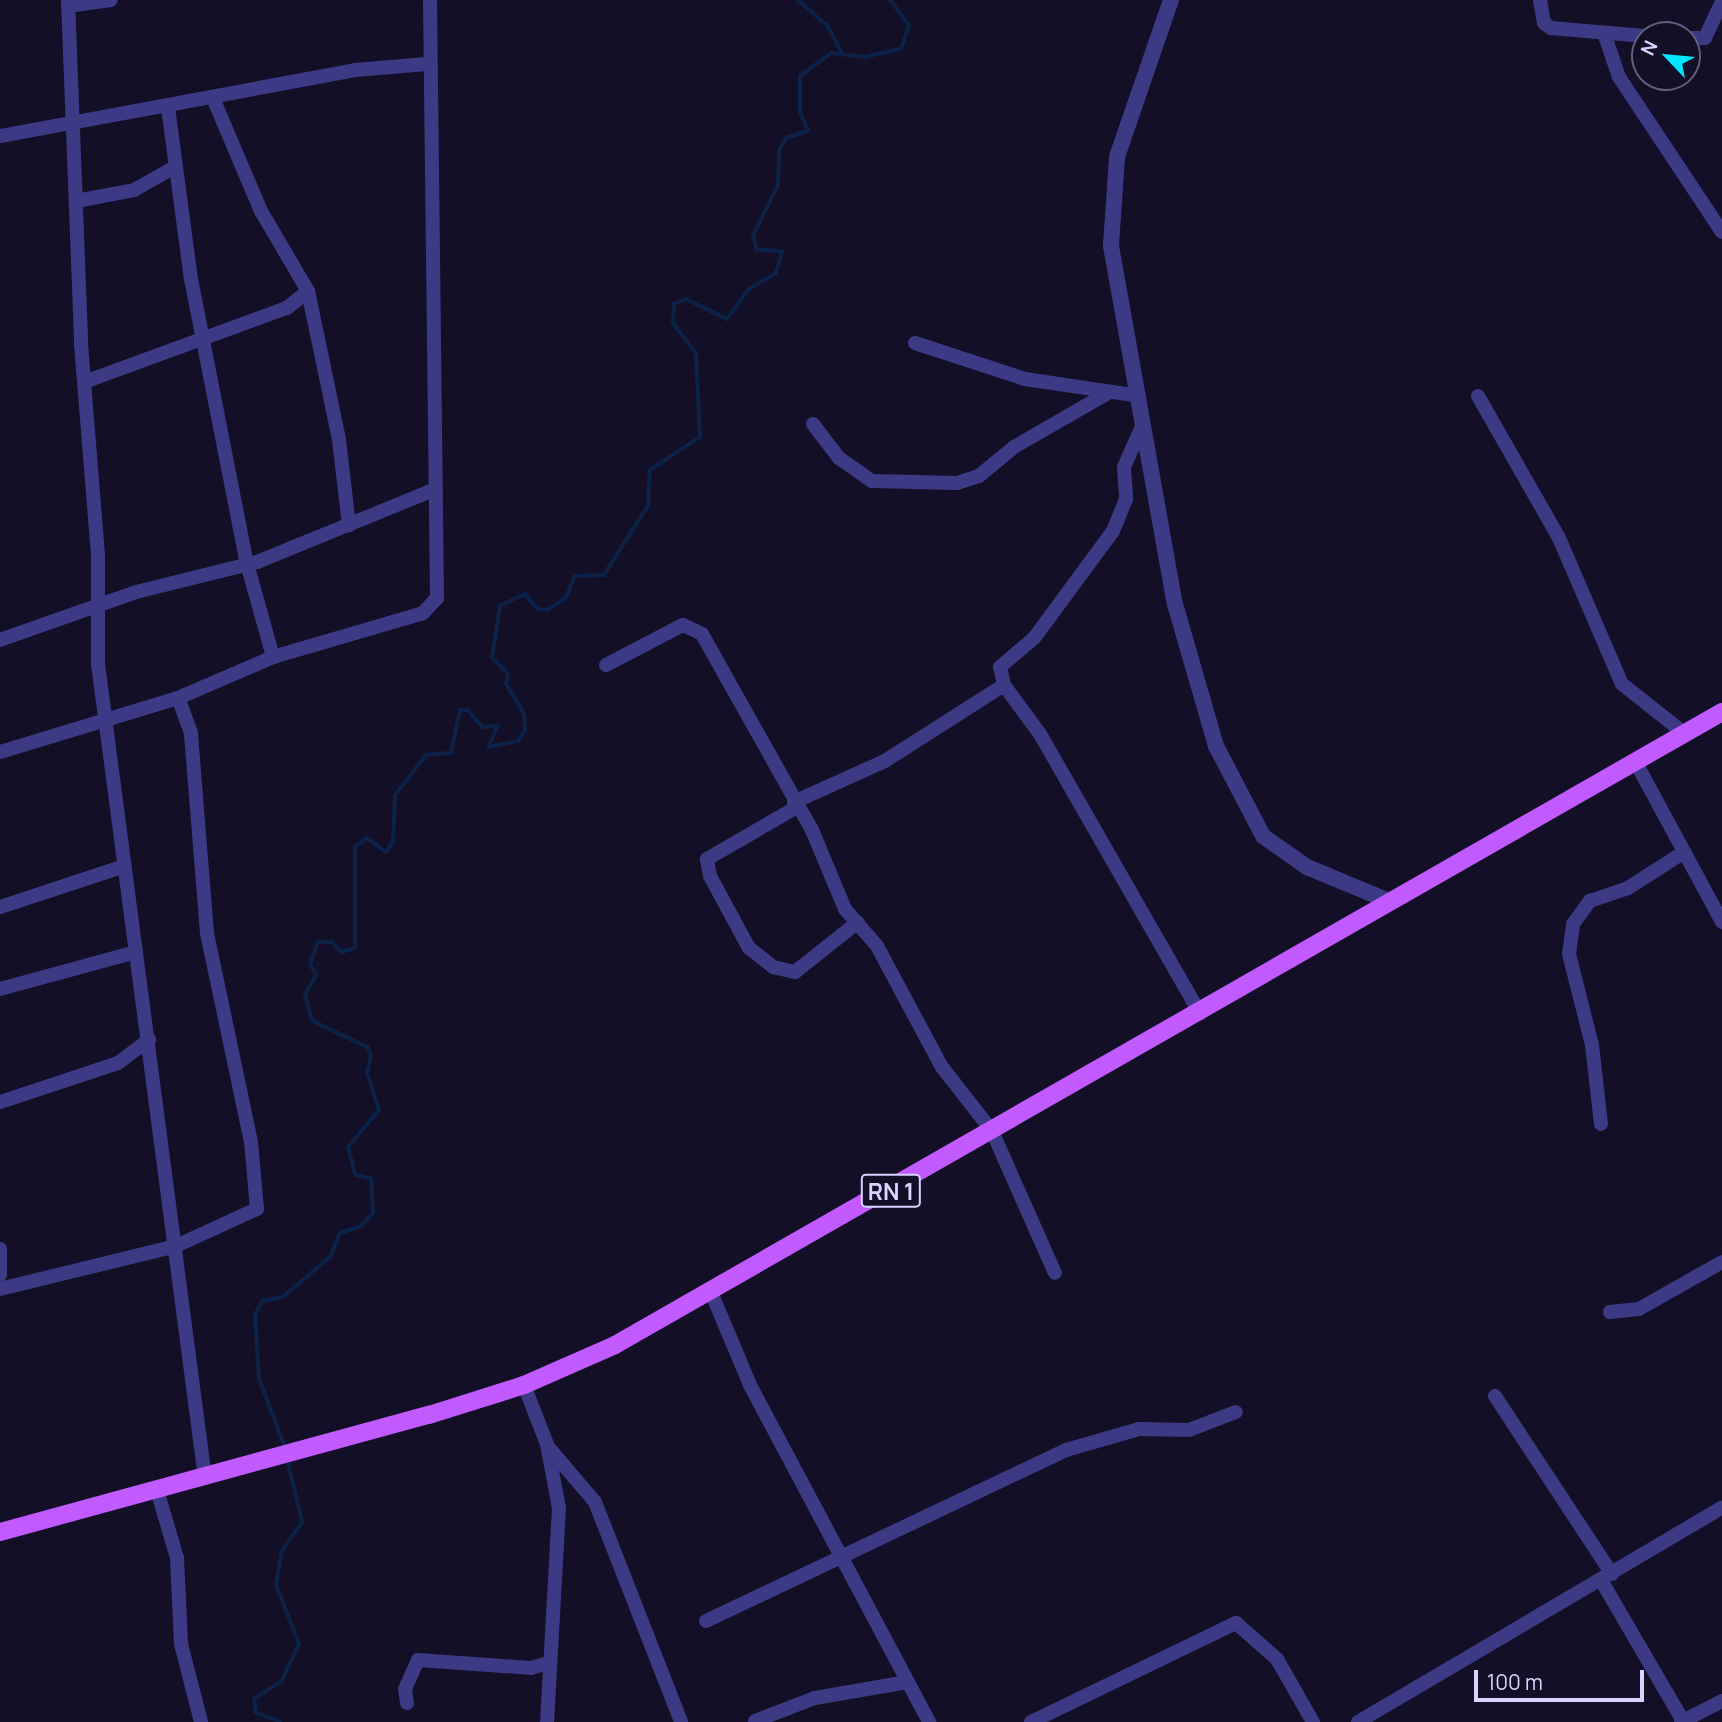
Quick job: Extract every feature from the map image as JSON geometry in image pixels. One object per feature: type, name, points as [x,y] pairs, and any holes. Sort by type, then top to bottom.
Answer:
[{"type":"main road","name":"RN 1","points":[[0,1532],[205,1478],[524,1385],[711,1292],[1722,712]]},
{"type":"street","points":[[111,0],[68,3],[76,201],[105,719],[122,867],[177,1246],[205,1478]]},
{"type":"street","points":[[0,752],[178,698],[273,657],[428,609],[437,598],[441,567],[428,230],[435,198],[427,64],[430,0]]},
{"type":"street","points":[[1171,0],[1129,109],[1113,194],[1111,246],[1140,432],[1175,604],[1216,746],[1245,810],[1287,855],[1391,902]]},
{"type":"street","points":[[1540,0],[1544,23],[1551,28],[1631,35]]},
{"type":"street","points":[[1701,38],[1705,38],[1722,2]]},
{"type":"street","points":[[1604,33],[1619,77],[1722,232]]},
{"type":"street","points":[[0,135],[168,107],[355,70],[427,64]]},
{"type":"street","points":[[213,98],[261,211],[308,291],[340,440],[349,525]]},
{"type":"street","points":[[168,107],[175,167],[204,336],[246,560],[273,657]]},
{"type":"street","points":[[76,201],[134,190],[175,167]]},
{"type":"street","points":[[87,381],[204,336],[287,308],[308,291]]},
{"type":"street","points":[[915,343],[1025,379],[1134,396]]},
{"type":"street","points":[[813,424],[847,466],[872,481],[957,483],[979,476],[1014,447],[1108,393]]},
{"type":"street","points":[[1478,396],[1559,538],[1622,684],[1684,733]]},
{"type":"street","points":[[1140,432],[1124,467],[1126,499],[1113,531],[1034,638],[1000,667],[1004,685],[1040,734],[1200,1013]]},
{"type":"street","points":[[0,639],[99,610],[136,592],[246,560],[257,562],[436,489]]},
{"type":"street","points":[[606,665],[660,634],[695,627],[795,804],[845,909],[858,922],[919,1033],[992,1130],[1055,1273]]},
{"type":"street","points":[[858,922],[794,972],[773,967],[749,948],[710,876],[707,859],[795,804],[885,761],[1004,685]]},
{"type":"street","points":[[0,1289],[177,1246],[257,1209],[258,1195],[207,933],[191,733],[178,698]]},
{"type":"street","points":[[1635,761],[1722,922]]},
{"type":"street","points":[[1601,1124],[1592,1045],[1569,954],[1573,924],[1590,901],[1628,888],[1684,852]]},
{"type":"street","points":[[0,907],[122,867]]},
{"type":"street","points":[[0,989],[136,953]]},
{"type":"street","points":[[0,1102],[118,1063],[149,1040]]},
{"type":"street","points":[[0,1249],[0,1275]]},
{"type":"street","points":[[1610,1312],[1639,1309],[1722,1262]]},
{"type":"street","points":[[711,1292],[750,1385],[836,1539],[840,1561],[929,1722]]},
{"type":"street","points":[[524,1385],[547,1444],[559,1508],[548,1663],[547,1722]]},
{"type":"street","points":[[1495,1396],[1606,1577],[1682,1722],[1722,1702]]},
{"type":"street","points":[[706,1621],[840,1561],[1066,1450],[1139,1429],[1189,1430],[1236,1412]]},
{"type":"street","points":[[547,1444],[595,1502],[681,1722]]},
{"type":"street","points":[[157,1490],[177,1558],[181,1644],[201,1722]]},
{"type":"street","points":[[1357,1722],[1722,1508]]},
{"type":"street","points":[[1031,1722],[1236,1623],[1277,1659],[1313,1722]]},
{"type":"street","points":[[407,1703],[405,1689],[418,1660],[531,1668],[548,1663]]},
{"type":"street","points":[[754,1721],[815,1698],[908,1682]]},
{"type":"waterway","points":[[798,0],[828,26],[842,52]]},
{"type":"waterway","points":[[285,1448],[259,1379],[255,1315],[262,1301],[283,1297],[331,1256],[340,1233],[361,1226],[373,1213],[371,1179],[355,1175],[348,1147],[379,1110],[367,1073],[371,1056],[368,1048],[312,1021],[305,995],[316,975],[310,964],[318,942],[332,942],[342,952],[355,948],[355,847],[367,838],[386,852],[393,842],[395,795],[426,755],[451,753],[460,710],[468,710],[483,727],[498,726],[489,747],[518,741],[525,731],[524,714],[506,684],[508,674],[492,658],[500,606],[525,594],[538,609],[548,610],[566,598],[575,576],[604,575],[648,506],[650,470],[700,437],[696,354],[673,323],[674,304],[686,299],[727,319],[748,290],[776,273],[782,252],[757,250],[753,236],[778,185],[779,150],[786,138],[808,131],[800,112],[800,76],[832,53],[865,57],[901,49],[909,26],[890,0]]},
{"type":"waterway","points":[[280,1722],[256,1713],[254,1699],[282,1681],[299,1644],[276,1585],[282,1551],[302,1522],[288,1463]]}]
